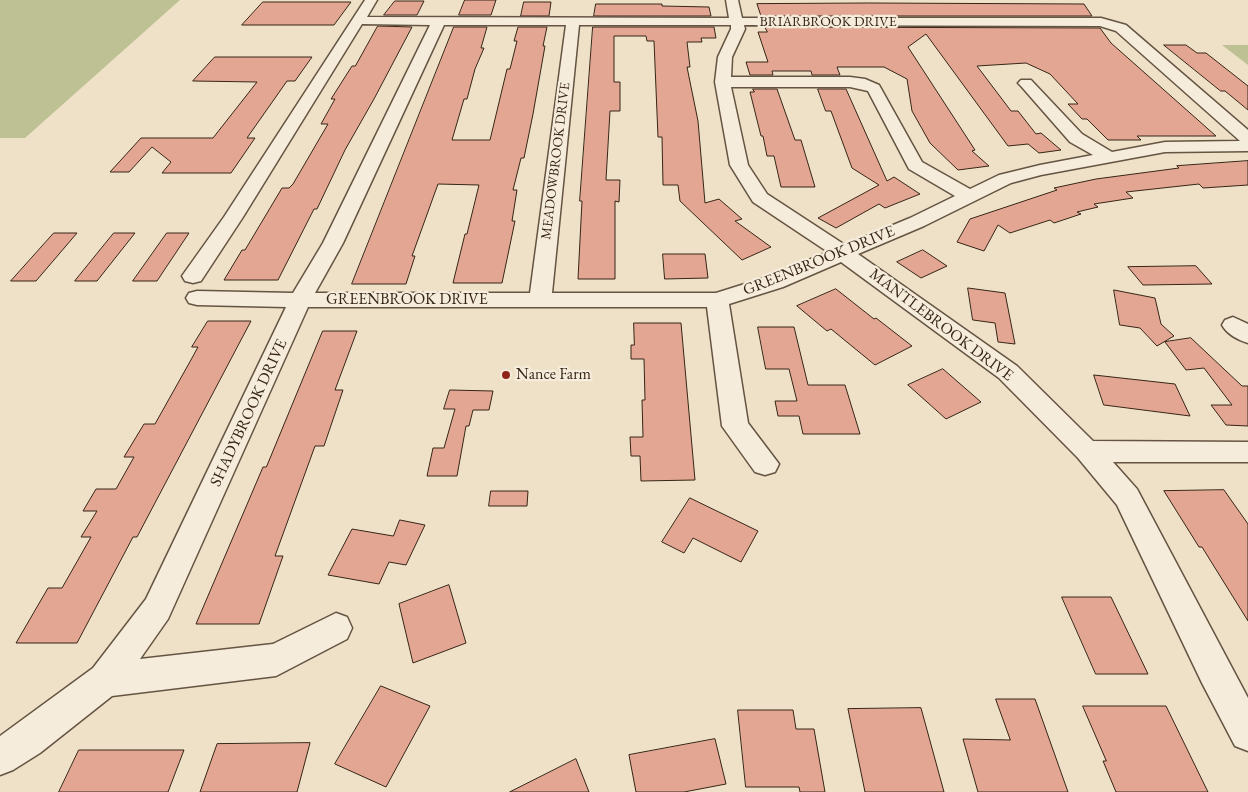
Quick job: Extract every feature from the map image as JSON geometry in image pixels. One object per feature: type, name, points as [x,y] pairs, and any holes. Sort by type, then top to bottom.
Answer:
[{"type":"street","points":[[193,276],[233,217],[371,0]]},
{"type":"street","name":"BRIARBROOK DRIVE","points":[[366,21],[573,22],[735,11],[1101,22],[1121,28],[1248,139]]},
{"type":"street","name":"MANTLEBROOK DRIVE","points":[[735,11],[738,29],[726,57],[723,82],[738,165],[760,198],[843,253],[1008,372],[1087,451],[1127,497],[1214,672],[1248,733]]},
{"type":"street","name":"SHADYBROOK DRIVE","points":[[0,757],[27,740],[105,680],[157,609],[263,384],[300,300],[333,243],[439,21]]},
{"type":"street","name":"MEADOWBROOK DRIVE","points":[[540,300],[573,22]]},
{"type":"street","points":[[723,82],[850,82],[865,84],[874,88],[915,165],[970,197]]},
{"type":"street","points":[[1026,83],[1076,138],[1107,156]]},
{"type":"street","name":"GREENBROOK DRIVE","points":[[197,298],[300,300],[717,300],[775,282],[917,222],[1005,178],[1107,156],[1165,147],[1248,146]]},
{"type":"street","points":[[717,300],[735,426],[765,464]]},
{"type":"street","points":[[1087,451],[1248,452]]},
{"type":"street","points":[[105,680],[276,660],[336,628]]},
{"type":"green space","points":[[0,0],[180,0],[25,138],[0,138]]},
{"type":"green space","points":[[1222,45],[1248,45],[1248,65]]},
{"type":"building","points":[[465,0],[496,0],[491,15],[459,15]]},
{"type":"building","points":[[395,1],[424,1],[417,15],[384,15]]},
{"type":"building","points":[[263,2],[351,2],[334,25],[242,25]]},
{"type":"building","points":[[524,2],[551,2],[549,16],[521,16]]},
{"type":"building","points":[[596,4],[662,4],[662,6],[709,7],[711,16],[594,16]]},
{"type":"building","points":[[757,4],[1084,4],[1092,16],[761,16]]},
{"type":"building","points":[[378,26],[412,27],[345,150],[317,209],[314,209],[278,280],[224,280],[242,250],[245,250],[282,188],[289,188],[293,184],[328,124],[321,124],[335,99],[331,99],[352,66],[355,66]]},
{"type":"building","points":[[454,27],[487,27],[481,48],[484,48],[475,69],[467,99],[464,99],[452,140],[490,140],[507,69],[510,69],[517,41],[514,41],[518,27],[547,27],[524,158],[521,158],[513,190],[517,190],[512,221],[515,221],[502,283],[453,283],[479,185],[438,184],[412,256],[415,256],[406,284],[352,284]]},
{"type":"building","points":[[593,27],[714,27],[716,38],[701,38],[702,42],[687,42],[690,67],[687,67],[698,121],[705,203],[719,199],[742,219],[735,221],[771,247],[742,260],[680,201],[678,185],[663,185],[662,137],[658,137],[654,41],[647,41],[646,36],[614,36],[614,82],[620,82],[620,111],[610,111],[606,180],[620,180],[619,202],[615,201],[615,279],[578,279],[582,201],[580,201]]},
{"type":"building","points":[[765,27],[1100,28],[1111,43],[1216,136],[1137,136],[1141,140],[1108,140],[1087,119],[1082,119],[1068,104],[1078,104],[1050,74],[1026,63],[977,66],[1011,111],[1018,111],[1036,134],[1041,133],[1061,150],[1039,153],[1028,144],[1008,146],[926,34],[908,47],[975,150],[972,151],[989,166],[958,170],[930,143],[912,111],[907,79],[884,67],[837,67],[840,75],[812,75],[811,71],[772,71],[773,75],[750,75],[746,62],[768,62],[758,32],[767,32]]},
{"type":"building","points":[[1164,45],[1186,45],[1197,53],[1206,53],[1248,86],[1248,110],[1225,91],[1221,91]]},
{"type":"building","points":[[215,57],[312,57],[295,81],[287,81],[247,138],[255,138],[231,173],[162,173],[171,162],[152,147],[129,172],[110,172],[141,138],[213,138],[257,82],[193,81]]},
{"type":"building","points":[[753,89],[777,89],[795,140],[801,140],[815,187],[781,187],[774,156],[767,156],[763,136],[761,136],[750,92],[754,92]]},
{"type":"building","points":[[818,89],[846,89],[887,181],[894,177],[920,194],[885,208],[879,204],[836,228],[818,218],[879,185],[852,168],[831,111],[826,111]]},
{"type":"building","points":[[1248,161],[1248,185],[1203,188],[1199,184],[1126,192],[1133,198],[1094,204],[1098,207],[1077,212],[1081,214],[1054,223],[1050,220],[1010,233],[998,225],[984,251],[957,242],[970,219],[1057,190],[1054,188],[1096,179],[1179,168],[1177,166]]},
{"type":"building","points":[[54,233],[77,233],[36,281],[11,281]]},
{"type":"building","points":[[114,233],[135,233],[97,281],[75,281]]},
{"type":"building","points":[[167,233],[189,233],[157,281],[133,281]]},
{"type":"building","points":[[923,250],[947,266],[921,278],[897,262]]},
{"type":"building","points":[[663,254],[705,254],[708,278],[665,279]]},
{"type":"building","points":[[1196,266],[1212,284],[1143,285],[1128,267]]},
{"type":"building","points":[[968,288],[1005,293],[1015,344],[998,342],[995,323],[973,320]]},
{"type":"building","points":[[836,289],[912,346],[875,365],[831,329],[827,331],[797,306]]},
{"type":"building","points":[[1114,290],[1155,298],[1161,324],[1174,336],[1157,346],[1140,328],[1120,325]]},
{"type":"building","points":[[208,321],[251,321],[137,537],[133,537],[77,643],[16,643],[48,588],[62,588],[91,537],[81,537],[97,511],[83,511],[96,489],[116,489],[134,457],[124,457],[144,424],[155,424],[198,347],[192,347]]},
{"type":"building","points":[[634,323],[681,323],[695,480],[641,481],[640,456],[631,456],[630,437],[643,437],[642,400],[645,400],[644,359],[631,359],[631,345],[634,345]]},
{"type":"building","points":[[758,327],[794,327],[808,385],[845,385],[860,434],[803,434],[799,416],[778,416],[775,401],[797,401],[789,369],[766,369]]},
{"type":"building","points":[[323,331],[357,331],[335,390],[343,390],[324,446],[315,446],[275,556],[283,556],[259,624],[196,624],[263,467],[266,467]]},
{"type":"building","points":[[1191,338],[1242,386],[1248,386],[1248,426],[1226,425],[1211,405],[1232,405],[1204,368],[1186,370],[1165,342]]},
{"type":"building","points":[[943,369],[981,402],[946,419],[908,385]]},
{"type":"building","points":[[1094,375],[1175,384],[1190,416],[1104,405]]},
{"type":"building","points":[[450,390],[493,391],[489,410],[473,410],[469,426],[466,426],[457,476],[427,476],[433,448],[444,448],[455,409],[444,409]]},
{"type":"building","points":[[1224,490],[1248,524],[1248,621],[1202,547],[1199,547],[1164,491]]},
{"type":"building","points":[[491,491],[528,491],[527,506],[489,506]]},
{"type":"building","points":[[690,498],[758,531],[741,562],[693,538],[684,553],[662,542]]},
{"type":"building","points":[[400,520],[425,525],[406,565],[389,562],[379,584],[328,575],[352,529],[393,536]]},
{"type":"building","points":[[449,585],[466,643],[413,663],[399,604]]},
{"type":"building","points":[[1062,597],[1111,597],[1148,674],[1096,674]]},
{"type":"building","points":[[381,686],[430,706],[386,787],[335,764]]},
{"type":"building","points":[[996,699],[1035,699],[1068,792],[978,792],[963,739],[1010,740]]},
{"type":"building","points":[[1083,706],[1166,706],[1208,792],[1116,792],[1103,761],[1106,761]]},
{"type":"building","points":[[921,708],[944,792],[865,792],[848,709]]},
{"type":"building","points":[[738,710],[793,710],[796,729],[814,729],[825,792],[800,792],[799,787],[746,787]]},
{"type":"building","points":[[715,739],[726,784],[684,792],[636,792],[629,755]]},
{"type":"building","points":[[310,743],[297,792],[200,792],[217,744]]},
{"type":"building","points":[[79,750],[184,750],[168,792],[59,792]]},
{"type":"building","points":[[576,759],[589,792],[510,792]]},
{"type":"place","name":"Nance Farm","points":[[506,375]]}]
